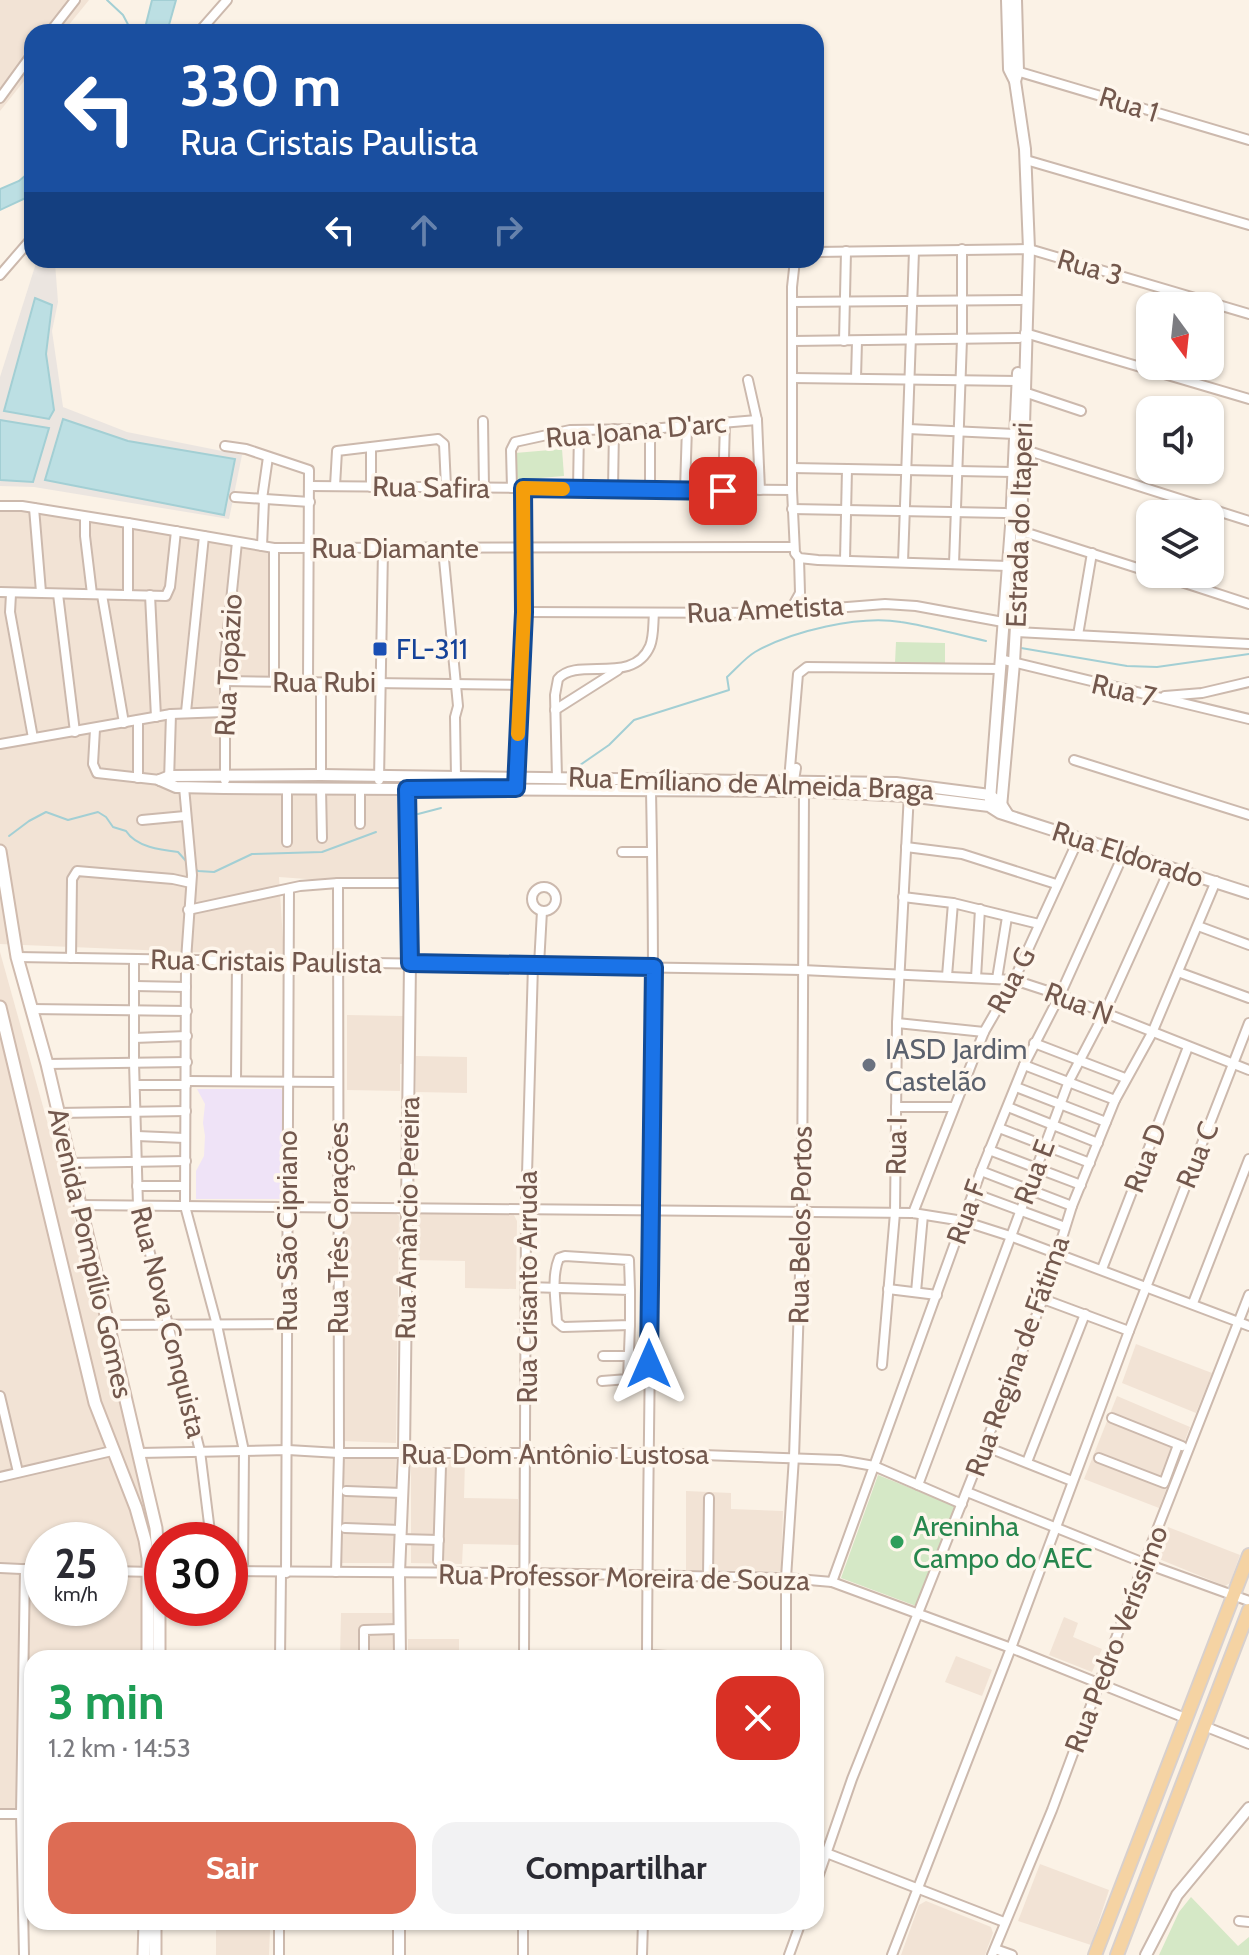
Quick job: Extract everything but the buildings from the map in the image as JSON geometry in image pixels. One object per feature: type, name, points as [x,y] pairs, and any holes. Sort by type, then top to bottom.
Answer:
[{"type":"main road","name":"Avenida Pompílio Gomes","points":[[0,851],[5,914],[47,1064],[155,1522]]},
{"type":"main road","name":"Avenida Pompílio Gomes","points":[[0,1007],[95,1403],[144,1536]]},
{"type":"main road","points":[[1095,1955],[1249,1555]]},
{"type":"main road","points":[[1117,1955],[1249,1610]]},
{"type":"main road","name":"Avenida Pompílio Gomes","points":[[149,1650],[151,1626]]},
{"type":"main road","name":"Avenida Pompílio Gomes","points":[[158,1626],[159,1650]]},
{"type":"main road","points":[[144,1955],[145,1930]]},
{"type":"main road","points":[[155,1930],[155,1955]]},
{"type":"street","points":[[56,24],[75,0]]},
{"type":"street","points":[[206,24],[227,0]]},
{"type":"street","name":"Estrada do Itaperi","points":[[990,801],[1013,472],[1024,392],[1021,300],[1028,237],[1026,160],[1007,0]]},
{"type":"street","name":"Estrada do Itaperi","points":[[1014,74],[1016,0]]},
{"type":"street","points":[[0,98],[24,65]]},
{"type":"street","name":"Rua 1","points":[[1014,74],[1249,140]]},
{"type":"street","points":[[1026,160],[1249,225]]},
{"type":"street","points":[[0,275],[24,247]]},
{"type":"street","points":[[954,564],[962,249]]},
{"type":"street","name":"Estrada do Itaperi","points":[[1003,810],[1021,531],[1015,434],[1026,249]]},
{"type":"street","name":"Rua 3","points":[[824,252],[1026,249],[1249,314]]},
{"type":"street","points":[[844,341],[846,251]]},
{"type":"street","points":[[903,562],[914,251]]},
{"type":"street","points":[[790,611],[800,593],[792,509],[794,268]]},
{"type":"street","points":[[792,302],[1021,300]]},
{"type":"street","points":[[793,341],[1022,336],[1249,399]]},
{"type":"street","points":[[856,378],[857,341]]},
{"type":"street","points":[[793,378],[1017,381]]},
{"type":"street","points":[[748,380],[757,420],[760,490]]},
{"type":"street","points":[[1024,392],[1081,411]]},
{"type":"street","name":"Rua Joana D'arc","points":[[512,488],[511,450],[515,442],[579,430],[687,427],[757,420]]},
{"type":"street","points":[[483,421],[484,488]]},
{"type":"street","points":[[723,491],[725,423]]},
{"type":"street","points":[[685,490],[687,427]]},
{"type":"street","points":[[613,489],[614,429]]},
{"type":"street","points":[[650,429],[650,490]]},
{"type":"street","points":[[908,429],[1015,434]]},
{"type":"street","points":[[578,489],[579,430]]},
{"type":"street","points":[[335,486],[337,451],[438,439],[444,444],[446,487]]},
{"type":"street","points":[[225,446],[309,470],[308,683]]},
{"type":"street","points":[[1018,448],[1249,521]]},
{"type":"street","points":[[371,449],[371,487]]},
{"type":"street","points":[[262,546],[268,457]]},
{"type":"street","points":[[792,468],[1013,472]]},
{"type":"street","points":[[845,560],[847,469]]},
{"type":"street","name":"Rua Safira","points":[[310,486],[792,490]]},
{"type":"street","points":[[516,783],[524,612],[523,488]]},
{"type":"street","points":[[235,497],[310,502]]},
{"type":"street","name":"Rua Diamante","points":[[0,506],[34,508],[274,548],[525,546],[796,553],[845,560],[1008,566]]},
{"type":"street","points":[[34,508],[41,592]]},
{"type":"street","points":[[792,509],[1005,513]]},
{"type":"street","points":[[85,517],[92,594]]},
{"type":"street","points":[[128,523],[128,594]]},
{"type":"street","points":[[0,592],[166,596],[170,591],[176,531]]},
{"type":"street","points":[[1021,531],[1136,567]]},
{"type":"street","points":[[186,712],[204,536]]},
{"type":"street","name":"Rua Topázio","points":[[224,783],[224,681],[237,542]]},
{"type":"street","points":[[274,548],[274,682]]},
{"type":"street","points":[[379,788],[383,549]]},
{"type":"street","points":[[443,549],[456,684],[456,777]]},
{"type":"street","points":[[1078,635],[1092,553]]},
{"type":"street","points":[[1200,588],[1249,604]]},
{"type":"street","points":[[11,594],[10,612],[33,738]]},
{"type":"street","points":[[58,594],[75,732]]},
{"type":"street","points":[[102,595],[124,723]]},
{"type":"street","points":[[150,595],[156,717]]},
{"type":"street","name":"Rua Ametista","points":[[524,612],[790,611],[885,604],[916,606],[1003,622]]},
{"type":"street","points":[[555,710],[642,656],[649,647],[654,613]]},
{"type":"street","points":[[1016,632],[1249,644]]},
{"type":"street","name":"Rua 7","points":[[792,780],[798,674],[807,667],[1014,663],[1249,719]]},
{"type":"street","points":[[557,778],[557,683],[564,672],[618,669]]},
{"type":"street","name":"Rua Rubi","points":[[224,681],[520,685]]},
{"type":"street","points":[[1156,697],[1202,693],[1249,682]]},
{"type":"street","points":[[321,683],[321,775]]},
{"type":"street","points":[[0,744],[171,714],[224,712]]},
{"type":"street","points":[[166,780],[171,714]]},
{"type":"street","points":[[138,720],[138,778]]},
{"type":"street","name":"Rua Emíliano de Almeida Braga","points":[[95,729],[94,769],[102,775],[138,778],[287,789],[379,788],[456,777],[651,791],[909,790]]},
{"type":"street","points":[[1074,760],[1249,815]]},
{"type":"street","points":[[792,780],[796,768]]},
{"type":"street","name":"Rua Emíliano de Almeida Braga","points":[[166,780],[184,787],[321,775],[379,776],[407,783],[516,783],[557,778],[792,780],[990,801]]},
{"type":"street","name":"Rua Amâncio Pereira","points":[[400,1650],[410,963],[407,783]]},
{"type":"street","points":[[184,787],[192,879],[186,960],[185,1206],[217,1325],[244,1451],[243,1522]]},
{"type":"street","points":[[321,788],[322,838]]},
{"type":"street","points":[[360,788],[360,824]]},
{"type":"street","points":[[287,789],[287,842]]},
{"type":"street","name":"Rua I","points":[[882,1365],[895,1213],[897,1023],[909,790]]},
{"type":"street","points":[[647,1650],[654,967],[651,791]]},
{"type":"street","name":"Rua Belos Portos","points":[[786,1650],[786,1578],[794,1457],[802,1212],[804,791]]},
{"type":"street","points":[[990,801],[1003,810]]},
{"type":"street","name":"Rua Eldorado","points":[[1003,810],[1249,893]]},
{"type":"street","points":[[142,820],[185,816]]},
{"type":"street","name":"Rua G","points":[[916,1292],[918,1214],[954,1107],[984,1032],[1014,980],[1079,838]]},
{"type":"street","points":[[906,847],[962,854],[1056,884]]},
{"type":"street","points":[[622,852],[651,852]]},
{"type":"street","name":"Rua F","points":[[832,1582],[989,1150],[1034,1043],[1060,995],[1124,853]]},
{"type":"street","name":"Rua E","points":[[918,1485],[1069,1081],[1105,1012],[1170,868]]},
{"type":"street","points":[[71,958],[72,879],[77,871],[192,879]]},
{"type":"street","name":"Rua Regina de Fátima","points":[[824,1862],[852,1779],[1043,1299],[1072,1206],[1115,1100],[1152,1033],[1216,881]]},
{"type":"street","points":[[188,910],[289,889],[338,883],[409,883]]},
{"type":"street","name":"Rua Três Corações","points":[[336,1572],[339,1453],[338,883]]},
{"type":"street","name":"Rua São Cipriano","points":[[280,1650],[288,1450],[286,1082],[289,889]]},
{"type":"street","points":[[903,897],[953,903],[1039,924]]},
{"type":"street","points":[[947,976],[953,903]]},
{"type":"street","points":[[976,978],[980,909]]},
{"type":"street","name":"Rua Crisanto Arruda","points":[[524,1650],[526,1209],[536,965],[542,911]]},
{"type":"street","points":[[997,979],[1007,917]]},
{"type":"street","points":[[1198,926],[1249,945]]},
{"type":"street","name":"Rua Cristais Paulista","points":[[17,957],[900,973]]},
{"type":"street","name":"Rua Nova Conquista","points":[[134,959],[138,1206],[200,1451],[209,1522]]},
{"type":"street","points":[[236,1081],[237,961]]},
{"type":"street","points":[[1178,972],[1249,998]]},
{"type":"street","name":"Rua N","points":[[900,973],[1014,980],[1105,1012],[1249,1070]]},
{"type":"street","points":[[135,986],[186,987]]},
{"type":"street","points":[[31,1009],[187,1011]]},
{"type":"street","points":[[897,1023],[984,1032]]},
{"type":"street","name":"Rua C","points":[[892,1955],[1249,1023]]},
{"type":"street","points":[[134,1038],[187,1036]]},
{"type":"street","points":[[1034,1043],[1125,1078]]},
{"type":"street","name":"Rua D","points":[[1102,1269],[1188,1047]]},
{"type":"street","points":[[47,1064],[187,1062]]},
{"type":"street","points":[[1024,1065],[1115,1100]]},
{"type":"street","points":[[135,1085],[236,1081],[337,1082]]},
{"type":"street","points":[[1016,1087],[1106,1122]]},
{"type":"street","points":[[896,1107],[954,1107]]},
{"type":"street","points":[[1008,1107],[1098,1143]]},
{"type":"street","points":[[58,1113],[186,1111]]},
{"type":"street","points":[[999,1128],[1090,1163]]},
{"type":"street","points":[[137,1136],[185,1138]]},
{"type":"street","points":[[989,1150],[1081,1185]]},
{"type":"street","points":[[1193,1303],[1249,1159]]},
{"type":"street","points":[[70,1163],[186,1161]]},
{"type":"street","points":[[981,1171],[1072,1206]]},
{"type":"street","points":[[137,1186],[185,1186]]},
{"type":"street","points":[[973,1193],[1065,1227]]},
{"type":"street","points":[[79,1205],[918,1214],[963,1221],[1010,1236],[1249,1326]]},
{"type":"street","points":[[602,1381],[628,1379],[630,1356],[630,1325],[630,1290],[629,1260],[559,1258],[555,1287],[557,1322],[560,1325],[630,1325]]},
{"type":"street","points":[[526,1287],[630,1290]]},
{"type":"street","points":[[888,1289],[937,1295]]},
{"type":"street","name":"Rua Pedro Veríssimo","points":[[994,1952],[1052,1810],[1249,1295]]},
{"type":"street","points":[[1043,1299],[1129,1331]]},
{"type":"street","points":[[1027,1462],[1085,1314]]},
{"type":"street","points":[[107,1325],[288,1324]]},
{"type":"street","points":[[603,1356],[630,1356]]},
{"type":"street","points":[[0,1396],[18,1472]]},
{"type":"street","points":[[1112,1418],[1188,1449]]},
{"type":"street","points":[[1099,1458],[1164,1483],[1178,1445]]},
{"type":"street","points":[[984,1446],[1072,1481]]},
{"type":"street","name":"Rua Dom Antônio Lustosa","points":[[139,1453],[288,1450],[794,1457],[853,1461],[874,1466],[962,1504]]},
{"type":"street","points":[[0,1477],[112,1451]]},
{"type":"street","points":[[438,1561],[441,1465]]},
{"type":"street","points":[[346,1491],[402,1493]]},
{"type":"street","points":[[967,1492],[1144,1563],[1249,1601]]},
{"type":"street","points":[[708,1577],[709,1498]]},
{"type":"street","points":[[345,1528],[439,1540]]},
{"type":"street","points":[[0,1568],[24,1569]]},
{"type":"street","name":"Rua Professor Moreira de Souza","points":[[248,1572],[525,1573],[786,1578],[832,1582],[1011,1648],[1185,1718]]},
{"type":"street","points":[[26,1626],[27,1650]]},
{"type":"street","points":[[364,1650],[364,1630],[399,1629]]},
{"type":"street","points":[[1204,1726],[1249,1744]]},
{"type":"street","points":[[24,1768],[21,1814],[24,1854]]},
{"type":"street","points":[[1146,1955],[1177,1895],[1249,1808]]},
{"type":"street","points":[[0,1814],[21,1814]]},
{"type":"street","points":[[824,1853],[1004,1922]]},
{"type":"street","points":[[1239,1921],[1249,1922]]},
{"type":"street","points":[[24,1955],[26,1930]]},
{"type":"street","points":[[279,1930],[279,1955]]},
{"type":"street","points":[[399,1930],[399,1955]]},
{"type":"street","points":[[523,1930],[523,1955]]},
{"type":"street","points":[[642,1955],[643,1930]]},
{"type":"street","points":[[789,1955],[798,1930]]},
{"type":"street","points":[[994,1952],[1012,1955]]},
{"type":"shaded area","points":[[0,0],[89,0],[70,24],[24,24],[24,81],[0,111]]},
{"type":"shaded area","points":[[34,268],[55,268],[58,302],[52,331],[63,407],[127,432],[242,455],[229,519],[34,487],[0,486],[0,377]]},
{"type":"shaded area","points":[[23,507],[273,548],[274,683],[227,684],[229,769],[415,773],[415,887],[279,877],[284,956],[0,944],[0,509]]},
{"type":"shaded area","points":[[0,952],[159,1522],[144,1522],[144,1626],[147,1626],[144,1650],[24,1650],[24,1810],[0,1810]]},
{"type":"shaded area","points":[[347,1015],[404,1016],[404,1064],[400,1064],[400,1091],[347,1090]]},
{"type":"shaded area","points":[[416,1056],[467,1057],[467,1093],[416,1092]]},
{"type":"shaded area","points":[[197,1089],[281,1089],[284,1092],[284,1196],[280,1199],[196,1199],[196,1171],[204,1156],[205,1136],[205,1104]]},
{"type":"shaded area","points":[[349,1212],[395,1213],[399,1216],[396,1443],[342,1441],[345,1216]]},
{"type":"shaded area","points":[[419,1213],[514,1215],[517,1221],[516,1289],[465,1288],[465,1261],[414,1260],[414,1218]]},
{"type":"shaded area","points":[[1136,1344],[1212,1373],[1196,1413],[1122,1383]]},
{"type":"shaded area","points":[[1117,1396],[1190,1427],[1159,1508],[1084,1479]]},
{"type":"shaded area","points":[[344,1459],[396,1459],[394,1563],[342,1563]]},
{"type":"shaded area","points":[[411,1460],[465,1460],[464,1498],[518,1499],[519,1545],[463,1544],[462,1564],[411,1563]]},
{"type":"shaded area","points":[[686,1491],[731,1493],[731,1509],[783,1511],[781,1571],[686,1570]]},
{"type":"shaded area","points":[[1168,1527],[1240,1555],[1230,1583],[1225,1586],[1159,1559]]},
{"type":"shaded area","points":[[341,1613],[395,1613],[394,1650],[340,1650]]},
{"type":"shaded area","points":[[1064,1617],[1078,1623],[1073,1637],[1102,1649],[1092,1672],[1049,1655]]},
{"type":"shaded area","points":[[408,1639],[459,1639],[459,1650],[408,1650]]},
{"type":"shaded area","points":[[956,1656],[992,1670],[982,1696],[945,1682]]},
{"type":"shaded area","points":[[1040,1864],[1109,1890],[1091,1945],[1018,1921]]},
{"type":"shaded area","points":[[926,1901],[991,1927],[993,1933],[985,1955],[901,1955],[919,1905]]},
{"type":"shaded area","points":[[216,1930],[270,1930],[269,1955],[216,1955]]},
{"type":"green space","points":[[562,449],[564,476],[517,480],[515,453]]},
{"type":"green space","points":[[896,642],[945,643],[945,664],[895,663]]},
{"type":"green space","name":"Areninha Campo do AEC","points":[[878,1475],[955,1506],[916,1606],[841,1578]]},
{"type":"green space","points":[[1191,1897],[1238,1946],[1249,1937],[1249,1955],[1159,1955],[1179,1912]]},
{"type":"water","points":[[152,0],[176,0],[169,24],[146,24]]},
{"type":"water","points":[[24,177],[24,199],[0,210],[0,189]]},
{"type":"water","points":[[35,298],[52,305],[46,354],[54,410],[49,419],[4,411]]},
{"type":"water","points":[[63,419],[128,441],[235,459],[224,515],[45,480]]},
{"type":"water","points":[[0,420],[49,428],[33,482],[0,480]]},
{"type":"waterway","points":[[107,0],[128,24]]},
{"type":"waterway","points":[[570,772],[609,745],[634,720],[729,690],[727,677],[751,654],[806,631],[884,620],[986,641]]},
{"type":"waterway","points":[[1021,648],[1127,666],[1157,667],[1249,654]]},
{"type":"waterway","points":[[418,814],[441,808]]},
{"type":"waterway","points":[[9,836],[46,812],[68,820],[98,812],[113,827],[126,831],[136,841],[149,847],[178,852],[186,861]]},
{"type":"waterway","points":[[194,868],[214,872],[252,854],[322,852],[376,832]]},
{"type":"slow traffic","points":[[518,734],[524,612],[523,488],[563,489]]},
{"type":"place","name":"FL-311","points":[[380,649]]},
{"type":"place","name":"IASD Jardim Castelão","points":[[869,1065]]},
{"type":"place","name":"Areninha Campo do AEC","points":[[897,1542]]},
{"type":"route","points":[[649,1364],[654,967],[410,963],[407,789],[516,788],[524,612],[523,488],[723,491]]}]
